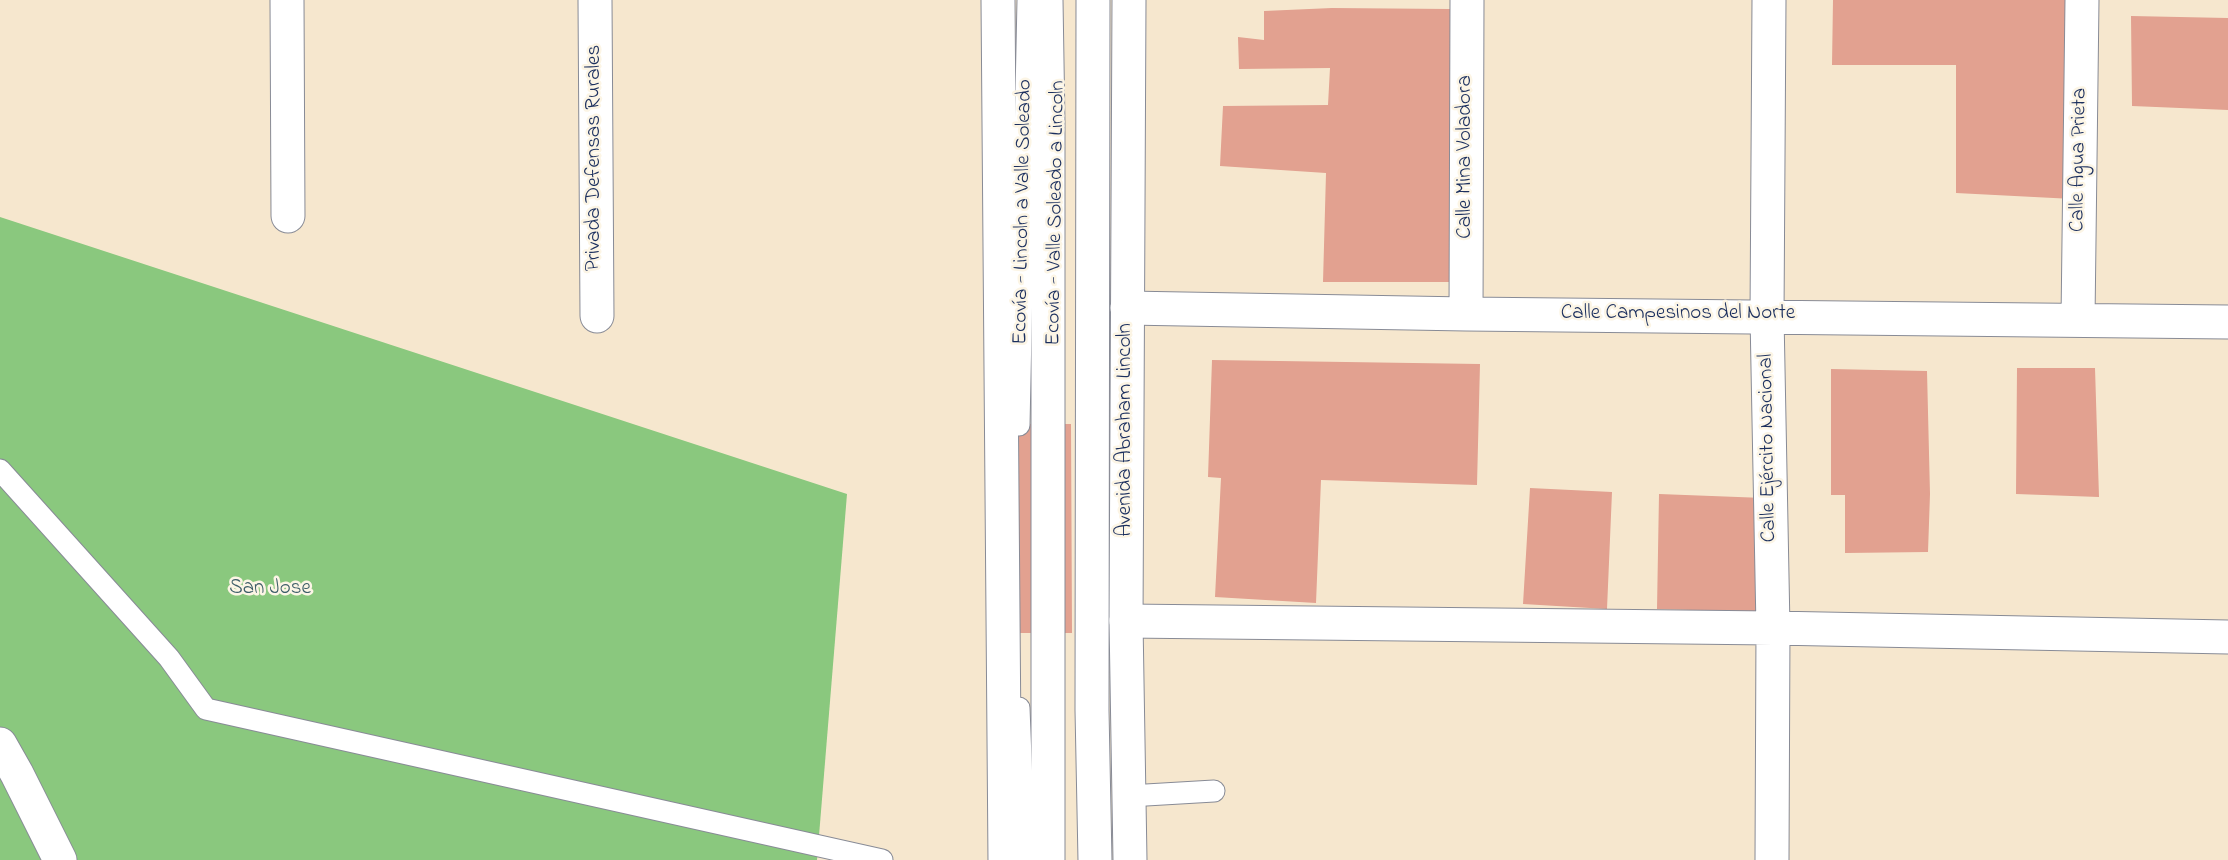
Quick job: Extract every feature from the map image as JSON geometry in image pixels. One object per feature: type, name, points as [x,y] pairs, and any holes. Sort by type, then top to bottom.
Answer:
[{"type":"street","points":[[287,0],[288,216]]},
{"type":"street","name":"Privada Defensas Rurales","points":[[595,0],[597,316]]},
{"type":"street","points":[[998,0],[1005,860]]},
{"type":"street","points":[[1046,0],[1048,860]]},
{"type":"street","points":[[1093,0],[1092,710],[1095,860]]},
{"type":"street","name":"Avenida Abraham Lincoln","points":[[1129,0],[1126,621],[1130,860]]},
{"type":"street","name":"Calle Mina Voladora","points":[[1466,314],[1467,0]]},
{"type":"street","name":"Calle Ejército Nacional","points":[[1769,0],[1767,316],[1773,628],[1772,860]]},
{"type":"street","name":"Calle Agua Prieta","points":[[2078,320],[2082,0]]},
{"type":"street","name":"Calle Campesinos del Norte","points":[[1127,308],[2228,322]]},
{"type":"street","points":[[1126,621],[1773,628],[2228,637]]},
{"type":"street","points":[[0,744],[60,860]]},
{"type":"lane","name":"Ecovía - Lincoln a Valle Soleado","points":[[1019,425],[1028,0]]},
{"type":"lane","name":"Ecovía - Valle Soleado a Lincoln","points":[[1053,425],[1062,0]]},
{"type":"lane","points":[[0,470],[169,658],[206,710],[882,860]]},
{"type":"lane","points":[[1016,633],[1025,860]]},
{"type":"lane","points":[[1054,633],[1063,860]]},
{"type":"lane","points":[[1129,796],[1214,791]]},
{"type":"green space","name":"San Jose","points":[[0,217],[847,494],[817,860],[0,860]]},
{"type":"building","points":[[1833,0],[2074,0],[2073,199],[1956,193],[1956,65],[1832,65]]},
{"type":"building","points":[[1332,8],[1450,9],[1459,282],[1323,282],[1326,173],[1220,166],[1223,106],[1328,105],[1330,68],[1239,69],[1238,37],[1264,40],[1264,11]]},
{"type":"building","points":[[2131,16],[2228,18],[2228,110],[2132,106]]},
{"type":"building","points":[[1212,360],[1480,364],[1477,485],[1321,480],[1316,603],[1215,597],[1221,478],[1208,477]]},
{"type":"building","points":[[2017,368],[2095,368],[2099,497],[2016,494]]},
{"type":"building","points":[[1831,369],[1927,371],[1930,494],[1928,552],[1845,553],[1845,495],[1831,495]]},
{"type":"building","points":[[1005,424],[1071,424],[1072,633],[1006,633]]},
{"type":"building","points":[[1530,488],[1612,492],[1607,609],[1523,604]]},
{"type":"building","points":[[1659,494],[1764,498],[1761,612],[1657,609]]}]
